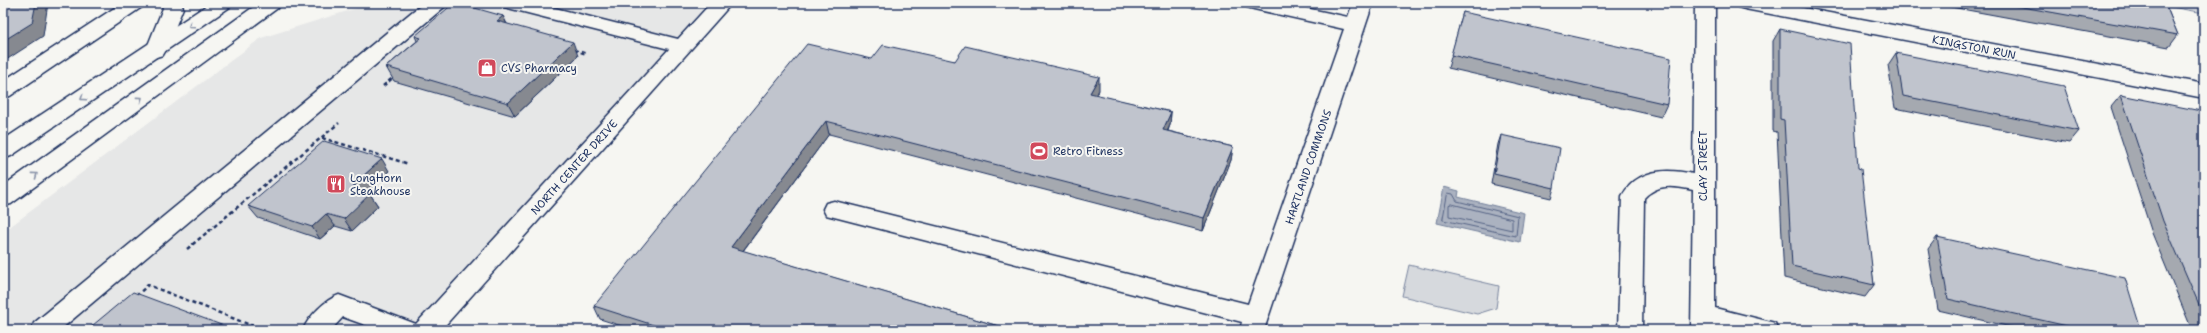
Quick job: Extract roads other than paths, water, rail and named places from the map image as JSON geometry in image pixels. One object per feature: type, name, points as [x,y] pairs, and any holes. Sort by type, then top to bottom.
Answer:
[{"type":"main road","points":[[3,91],[135,3]]},
{"type":"main road","points":[[156,50],[173,8],[171,3]]},
{"type":"main road","points":[[3,151],[156,50],[223,3]]},
{"type":"main road","points":[[43,330],[414,20],[439,3]]},
{"type":"main road","points":[[511,3],[681,46]]},
{"type":"main road","name":"NORTH CENTER DRIVE","points":[[426,330],[607,132],[681,46],[722,3]]},
{"type":"main road","points":[[1254,3],[1356,25]]},
{"type":"main road","name":"HARTLAND COMMONS","points":[[1254,323],[1363,3]]},
{"type":"main road","name":"CLAY STREET","points":[[1703,323],[1705,3]]},
{"type":"main road","name":"KINGSTON RUN","points":[[1745,3],[2204,91]]},
{"type":"main road","points":[[3,198],[269,6]]},
{"type":"main road","points":[[1630,330],[1633,196],[1642,185],[1655,179],[1677,178],[1703,184]]},
{"type":"main road","points":[[834,209],[1254,323]]},
{"type":"main road","points":[[315,330],[339,305],[407,330]]},
{"type":"main road","points":[[1703,323],[1766,330]]},
{"type":"water","points":[[1444,187],[1459,191],[1458,197],[1524,213],[1520,242],[1437,223]]},
{"type":"place","name":"CVS Pharmacy","points":[[487,68]]},
{"type":"place","name":"Retro Fitness","points":[[1039,151]]},
{"type":"place","name":"LongHorn Steakhouse","points":[[336,184]]}]
